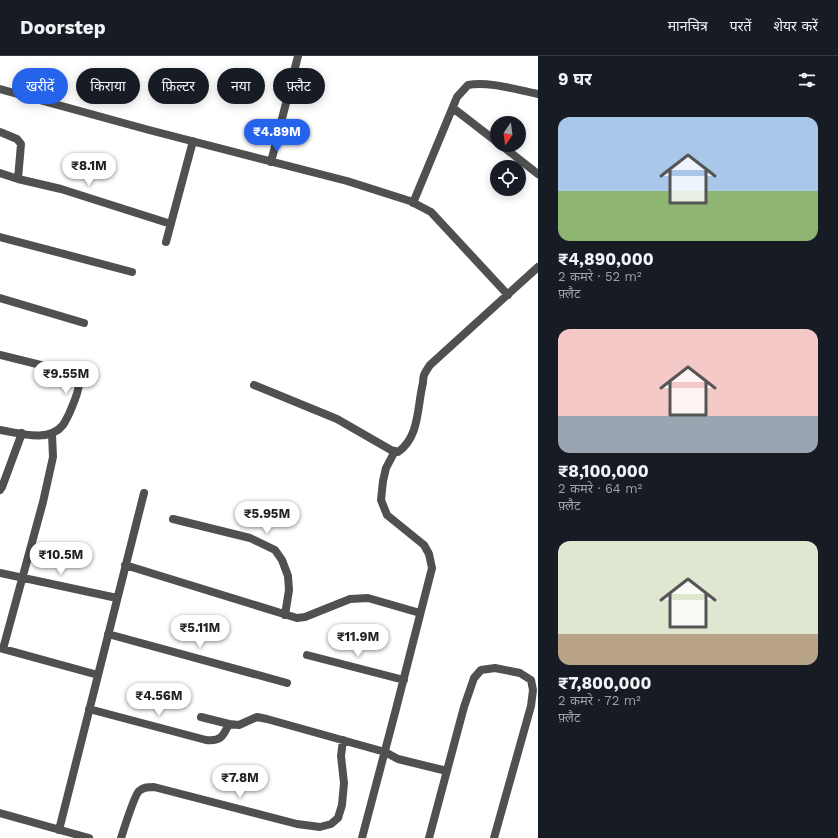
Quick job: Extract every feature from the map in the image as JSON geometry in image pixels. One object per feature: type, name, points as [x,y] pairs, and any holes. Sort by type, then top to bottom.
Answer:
[{"type":"street","points":[[271,162],[298,56]]},
{"type":"street","points":[[413,202],[457,97],[468,84],[476,83],[538,94]]},
{"type":"street","points":[[0,89],[193,142],[347,181],[413,202],[431,212],[508,295]]},
{"type":"street","points":[[453,108],[490,137]]},
{"type":"street","points":[[0,132],[17,139],[21,144],[18,179]]},
{"type":"street","points":[[166,242],[193,142]]},
{"type":"street","points":[[509,152],[538,174]]},
{"type":"street","points":[[0,173],[18,179],[61,189],[171,224]]},
{"type":"street","points":[[0,237],[132,272]]},
{"type":"street","points":[[254,385],[338,419],[391,450],[398,452],[405,447],[413,434],[418,416],[421,390],[427,369],[538,267]]},
{"type":"street","points":[[0,298],[84,323]]},
{"type":"street","points":[[0,356],[61,370],[74,377],[79,384],[75,401],[63,426],[52,434],[41,436],[0,430]]},
{"type":"street","points":[[0,490],[22,433]]},
{"type":"street","points":[[52,434],[53,457],[43,502],[1,649],[98,675]]},
{"type":"street","points":[[362,838],[432,568],[429,554],[424,545],[387,515],[381,500],[386,468],[395,451]]},
{"type":"street","points":[[59,830],[144,493]]},
{"type":"street","points":[[173,519],[250,538],[275,550],[282,560],[288,576],[289,590],[285,614]]},
{"type":"street","points":[[125,565],[297,618],[305,618],[350,600],[368,598],[420,613]]},
{"type":"street","points":[[0,573],[117,598]]},
{"type":"street","points":[[108,634],[287,683]]},
{"type":"street","points":[[307,655],[404,680]]},
{"type":"street","points":[[429,838],[464,707],[474,678],[482,670],[495,668],[520,673],[531,680],[533,690],[531,706],[494,838]]},
{"type":"street","points":[[89,709],[206,740],[215,741],[223,736],[229,724]]},
{"type":"street","points":[[201,717],[239,725],[257,717],[385,752],[398,759],[447,771]]},
{"type":"street","points":[[121,838],[134,800],[138,792],[145,787],[154,787],[297,824],[320,827],[331,824],[338,818],[342,804],[344,783],[341,756],[343,740]]},
{"type":"street","points":[[0,813],[89,838]]}]
